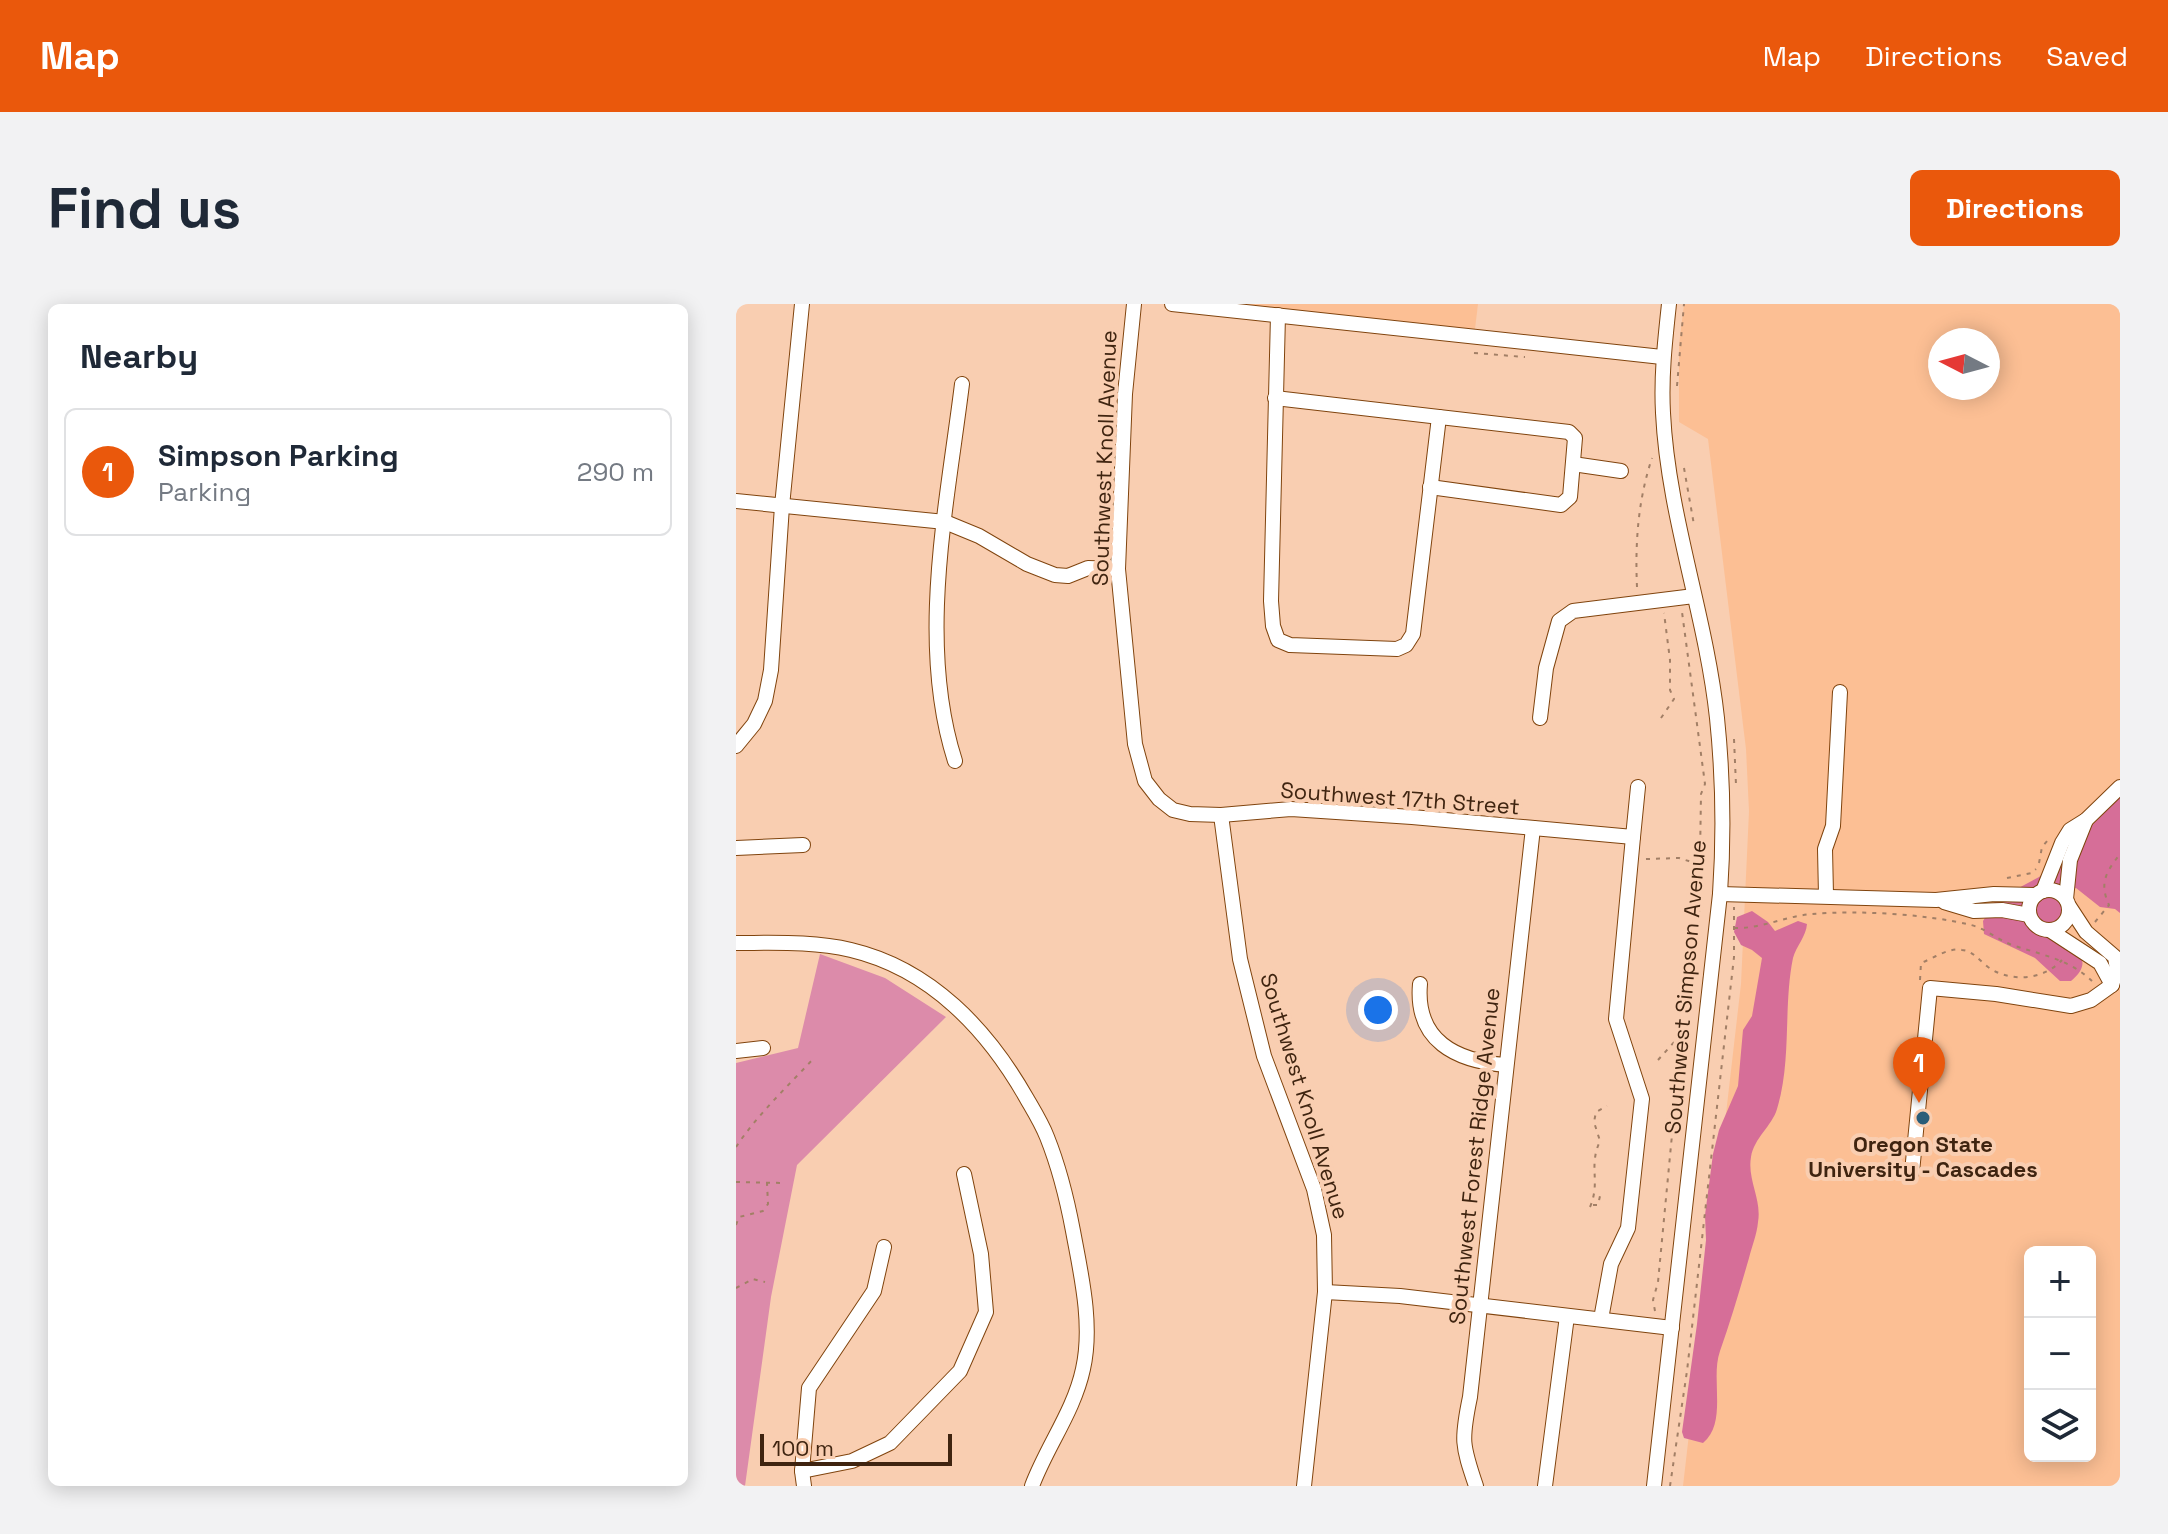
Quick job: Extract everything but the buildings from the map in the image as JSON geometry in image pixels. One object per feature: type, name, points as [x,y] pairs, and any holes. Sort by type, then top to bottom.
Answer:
[{"type":"street","points":[[736,746],[754,724],[765,701],[771,670],[782,506],[802,304]]},
{"type":"street","name":"Southwest Knoll Avenue","points":[[1134,304],[1125,394],[1118,569],[1135,744],[1145,781],[1159,799]]},
{"type":"street","points":[[1172,304],[1662,357]]},
{"type":"street","name":"Southwest Simpson Avenue","points":[[1654,1486],[1720,894],[1722,830],[1717,716],[1667,450],[1662,357],[1669,304]]},
{"type":"street","points":[[1278,315],[1271,601],[1278,640],[1305,646],[1397,649],[1406,645],[1413,634],[1439,417]]},
{"type":"street","points":[[955,761],[942,710],[935,649],[945,522],[962,384]]},
{"type":"street","points":[[1275,398],[1569,432],[1575,438],[1570,497],[1561,505],[1430,487]]},
{"type":"street","points":[[1573,464],[1621,471]]},
{"type":"street","points":[[736,501],[945,522],[1055,575],[1068,576],[1088,568],[1118,569]]},
{"type":"street","points":[[1540,718],[1546,668],[1559,621],[1573,611],[1694,596]]},
{"type":"street","points":[[1826,895],[1825,849],[1833,826],[1840,692]]},
{"type":"street","points":[[1601,1319],[1611,1264],[1628,1228],[1642,1099],[1616,1019],[1638,787]]},
{"type":"street","points":[[2108,988],[2100,963],[2051,931],[2037,927],[2029,915],[2031,901],[2040,893],[2070,830],[2086,820],[2120,787]]},
{"type":"street","name":"Southwest 17th Street","points":[[1159,799],[1173,810],[1190,814],[1221,815],[1291,809],[1633,837]]},
{"type":"street","name":"Southwest Knoll Avenue","points":[[1221,815],[1240,959],[1264,1056],[1314,1189],[1324,1235],[1325,1292],[1304,1486]]},
{"type":"street","points":[[2051,931],[2065,922],[2070,860],[2086,820]]},
{"type":"street","name":"Southwest Forest Ridge Avenue","points":[[1476,1486],[1463,1448],[1463,1429],[1470,1397],[1533,828]]},
{"type":"street","points":[[736,848],[803,845]]},
{"type":"street","points":[[1720,894],[1936,900],[2052,890],[2067,903],[2086,932],[2115,957],[2117,969],[2108,988],[2091,1000],[2071,1006],[1996,994],[1930,988],[1912,1172]]},
{"type":"street","points":[[1936,900],[1974,911],[2002,910],[2029,915]]},
{"type":"street","points":[[736,943],[823,944],[853,950],[925,981],[953,1002],[1012,1074],[1046,1134],[1069,1209],[1088,1339],[1074,1399],[1032,1486]]},
{"type":"street","points":[[1420,984],[1421,1018],[1438,1041],[1471,1060],[1506,1065]]},
{"type":"street","points":[[736,1051],[763,1048]]},
{"type":"street","points":[[884,1247],[874,1291],[809,1388],[803,1478],[852,1461],[890,1443],[960,1371],[986,1312],[981,1254],[964,1174]]},
{"type":"street","points":[[1325,1292],[1400,1296],[1672,1328]]},
{"type":"street","points":[[1545,1486],[1567,1316]]},
{"type":"path","points":[[1637,603],[1635,552],[1639,512],[1652,458]]},
{"type":"path","points":[[1661,718],[1674,699],[1670,690],[1670,660],[1662,600]]},
{"type":"path","points":[[1656,1312],[1653,1300],[1658,1282],[1678,1072],[1687,1023],[1694,933],[1699,920],[1701,794],[1705,784],[1681,607]]},
{"type":"path","points":[[2086,932],[2109,905],[2103,893],[2104,877],[2120,854]]},
{"type":"path","points":[[1631,856],[1679,858],[1699,864]]},
{"type":"path","points":[[1733,928],[1754,928],[1786,918],[1814,914],[1917,917],[1972,925],[2014,946],[2062,960],[2108,988]]},
{"type":"path","points":[[1919,987],[1921,963],[1952,949],[1969,951],[1989,968],[2015,977],[2039,975],[2062,960],[2075,945]]},
{"type":"path","points":[[1658,1060],[1685,1030]]},
{"type":"path","points":[[736,1147],[760,1114],[778,1099],[814,1058]]},
{"type":"path","points":[[1600,1196],[1598,1205],[1591,1206],[1596,1183],[1592,1168],[1600,1141],[1594,1122],[1596,1112],[1607,1106]]},
{"type":"path","points":[[736,1182],[782,1183]]},
{"type":"path","points":[[736,1225],[739,1217],[763,1211],[768,1204],[767,1183]]},
{"type":"path","points":[[736,1288],[753,1279],[765,1282]]},
{"type":"shaded area","points":[[1236,304],[1478,304],[1475,329]]},
{"type":"shaded area","points":[[1684,304],[2120,304],[2120,1486],[1683,1486],[1741,984],[1749,811],[1746,749],[1708,439],[1679,422],[1679,345]]},
{"type":"shaded area","points":[[2120,796],[2120,913],[2100,907],[2076,888],[2071,890],[2065,922],[2057,933],[2080,955],[2082,967],[2071,981],[2060,981],[2035,958],[1984,934],[1983,921],[1996,900],[2039,877]]},
{"type":"shaded area","points":[[1752,911],[1775,931],[1798,921],[1807,924],[1793,958],[1790,977],[1782,1090],[1775,1115],[1751,1157],[1759,1214],[1757,1231],[1717,1362],[1715,1424],[1703,1443],[1684,1438],[1682,1432],[1697,1324],[1713,1154],[1719,1130],[1738,1086],[1743,1030],[1752,1016],[1762,958],[1741,945],[1734,932],[1737,917]]},
{"type":"shaded area","points":[[820,954],[885,978],[946,1017],[797,1165],[771,1297],[745,1486],[736,1486],[736,1063],[798,1048]]},
{"type":"place","name":"Simpson Parking","points":[[1919,1103]]},
{"type":"place","name":"Oregon State University - Cascades","points":[[1923,1118]]}]
